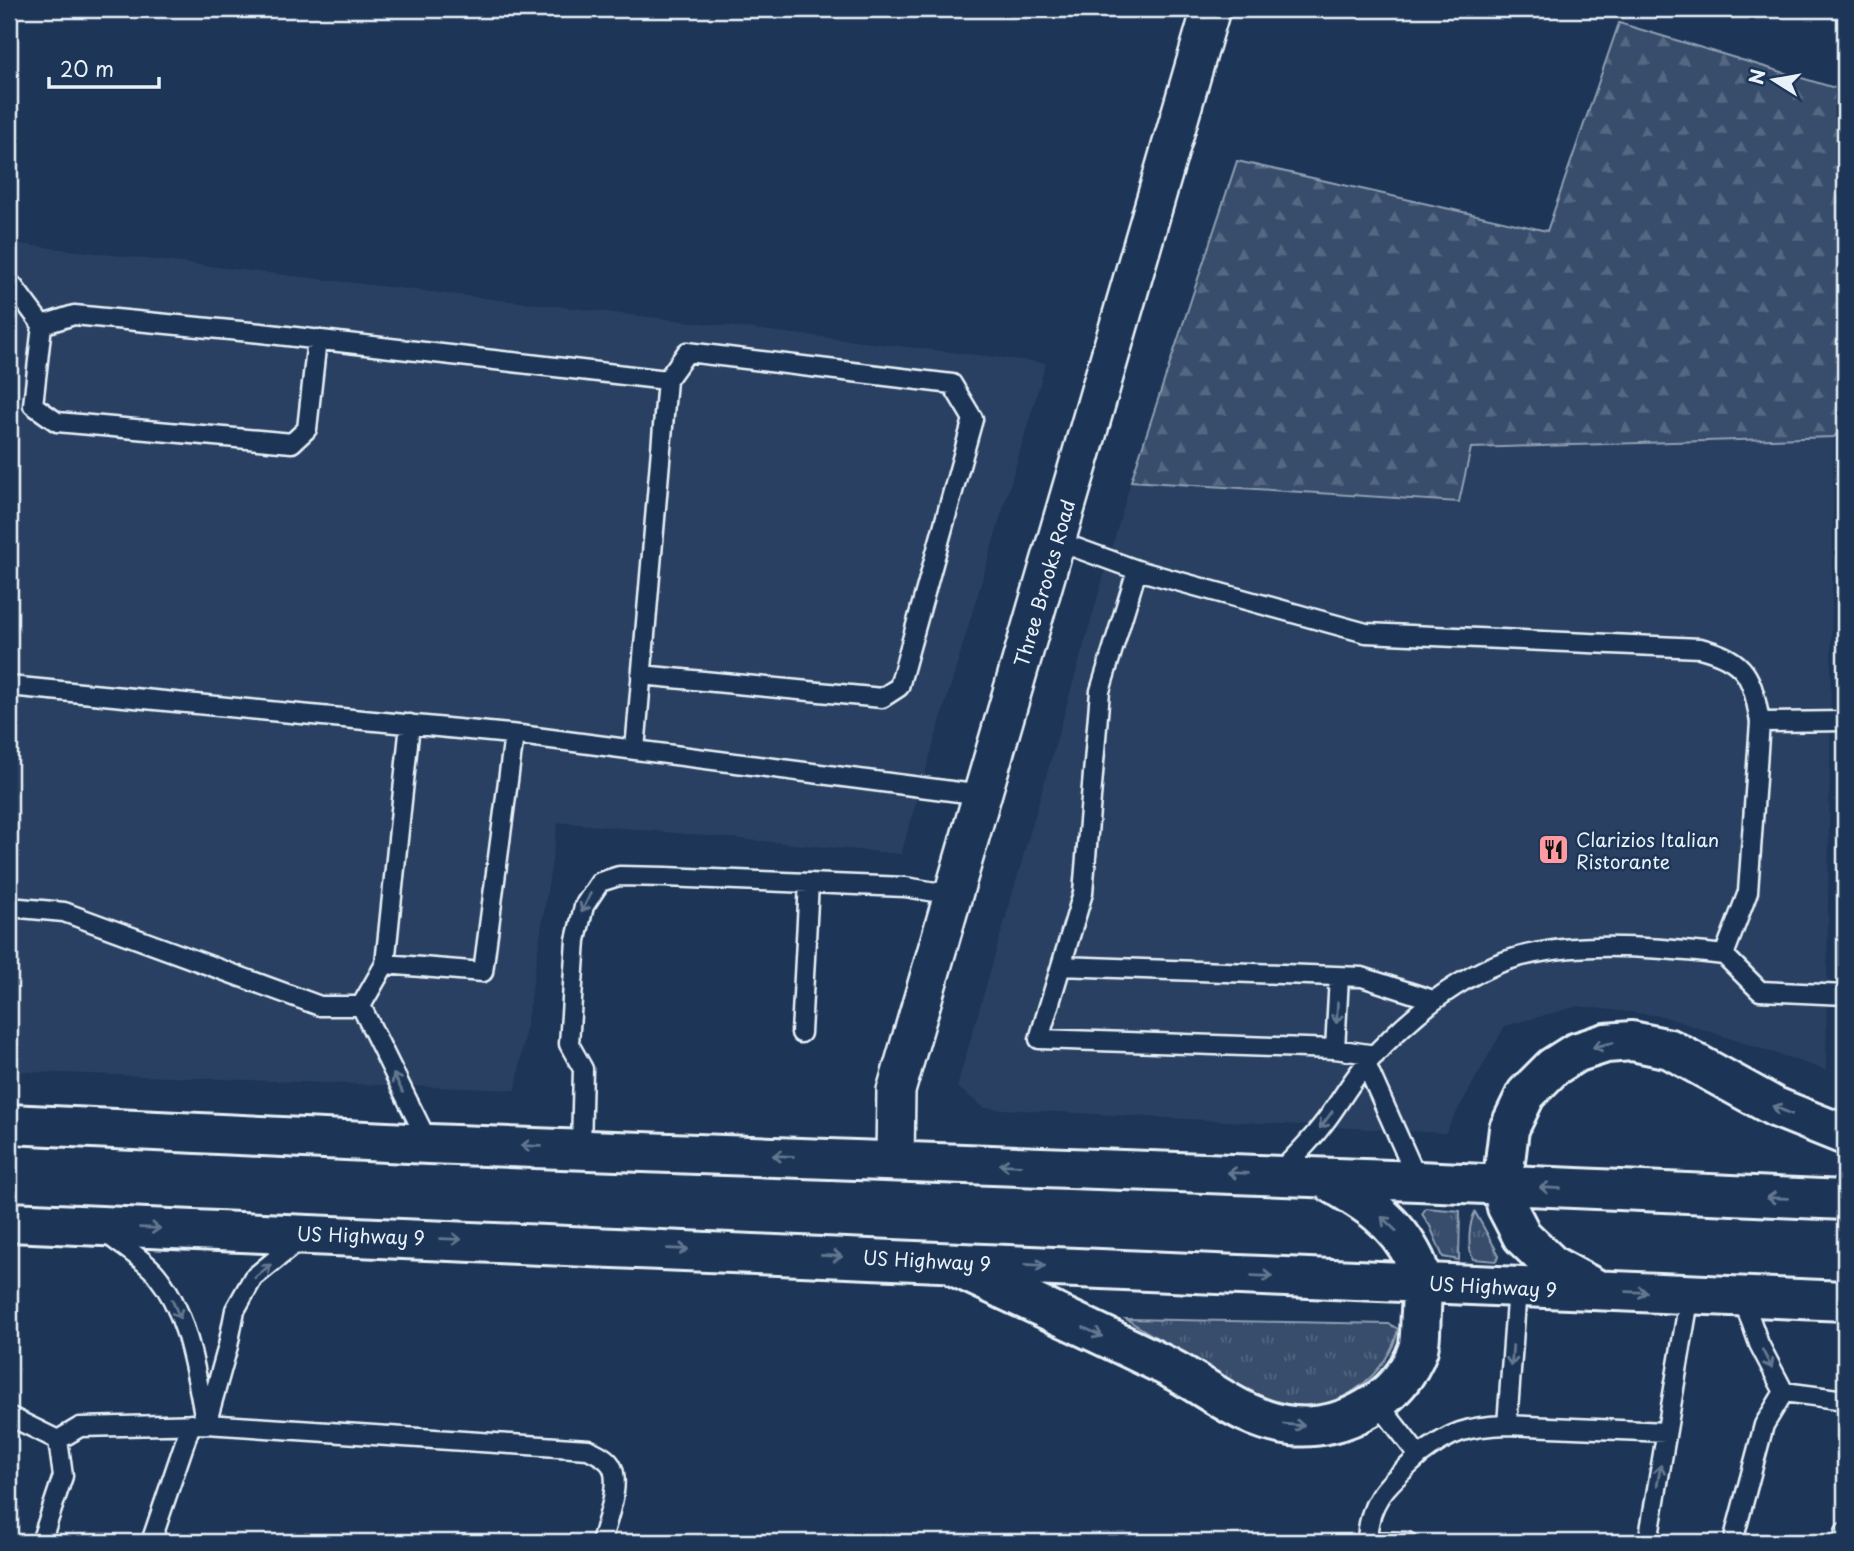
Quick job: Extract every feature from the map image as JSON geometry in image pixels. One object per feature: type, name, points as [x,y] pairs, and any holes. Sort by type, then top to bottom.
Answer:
[{"type":"highway","points":[[1598,1291],[1553,1266],[1522,1236],[1507,1207],[1502,1186],[1510,1129],[1526,1094],[1553,1067],[1575,1053],[1606,1043],[1632,1041],[1670,1049],[1775,1107],[1845,1135]]},
{"type":"highway","points":[[9,1124],[429,1144],[1277,1175],[1845,1200]]},
{"type":"highway","points":[[942,1261],[1171,1369],[1263,1420],[1292,1426],[1323,1426],[1354,1416],[1377,1402],[1387,1395],[1407,1371],[1419,1347],[1422,1283],[1416,1262],[1399,1233],[1368,1204],[1322,1178]]},
{"type":"highway","name":"US Highway 9","points":[[9,1222],[1845,1301]]},
{"type":"street","name":"Three Brooks Road","points":[[895,1160],[895,1091],[1211,9]]},
{"type":"lane","points":[[9,286],[13,286],[42,325],[33,405],[57,422],[292,443],[307,429],[317,340]]},
{"type":"lane","points":[[42,325],[74,315],[667,380]]},
{"type":"lane","points":[[635,750],[641,675],[667,380],[687,352],[952,384],[972,419],[899,687],[882,698],[641,675]]},
{"type":"lane","points":[[1057,541],[1136,570],[1366,633],[1700,648],[1724,654],[1742,668],[1754,687],[1760,722],[1748,892],[1724,955]]},
{"type":"lane","points":[[1136,570],[1101,691],[1083,893],[1039,1039],[1335,1049],[1371,1060]]},
{"type":"lane","points":[[9,686],[514,734],[982,795]]},
{"type":"lane","points":[[1760,722],[1845,721]]},
{"type":"lane","points":[[361,1006],[385,964],[410,724]]},
{"type":"lane","points":[[385,964],[482,972],[514,734]]},
{"type":"lane","points":[[581,1148],[583,1069],[569,1044],[579,921],[584,906],[600,882],[618,876],[666,877],[905,887],[954,895]]},
{"type":"lane","points":[[801,1033],[809,883]]},
{"type":"lane","points":[[9,907],[64,912],[320,1006],[361,1006]]},
{"type":"lane","points":[[1277,1175],[1320,1128],[1371,1060],[1433,1000],[1497,964],[1550,950],[1651,947],[1724,955],[1760,991],[1845,995]]},
{"type":"lane","points":[[1061,966],[1362,977],[1433,1000]]},
{"type":"lane","points":[[1335,1049],[1339,977]]},
{"type":"lane","points":[[361,1006],[429,1144]]},
{"type":"lane","points":[[1371,1060],[1418,1181]]},
{"type":"lane","points":[[97,1226],[155,1272],[176,1304],[188,1341],[198,1424]]},
{"type":"lane","points":[[151,1542],[228,1346],[235,1310],[253,1278],[308,1233]]},
{"type":"lane","points":[[1507,1425],[1517,1288]]},
{"type":"lane","points":[[1648,1542],[1690,1294]]},
{"type":"lane","points":[[1742,1296],[1759,1344],[1784,1392]]},
{"type":"lane","points":[[1784,1392],[1845,1400]]},
{"type":"lane","points":[[1736,1542],[1735,1534],[1764,1425],[1784,1392]]},
{"type":"lane","points":[[1377,1402],[1419,1456]]},
{"type":"lane","points":[[9,1416],[58,1440]]},
{"type":"lane","points":[[58,1440],[80,1427],[198,1424],[588,1449],[611,1464],[615,1477],[601,1542]]},
{"type":"lane","points":[[1407,1542],[1367,1541],[1368,1522],[1381,1491],[1442,1438],[1460,1430],[1507,1425],[1666,1433]]},
{"type":"lane","points":[[41,1542],[63,1476],[58,1440]]},
{"type":"lane","points":[[1843,1542],[1845,1532]]},
{"type":"shaded area","points":[[9,243],[1046,363],[901,854],[558,822],[516,1090],[9,1071]]},
{"type":"shaded area","points":[[1834,437],[1826,1070],[1662,1016],[1578,1006],[1505,1026],[1445,1133],[985,1108],[957,1087],[1131,481],[1459,502],[1470,448]]},
{"type":"green space","points":[[1619,23],[1845,91],[1845,217],[1840,216],[1845,282],[1845,425],[1834,437],[1471,448],[1459,502],[1131,481],[1237,161],[1547,231]]},
{"type":"green space","points":[[1426,1208],[1460,1211],[1459,1260],[1443,1257],[1422,1214]]},
{"type":"green space","points":[[1475,1212],[1499,1255],[1496,1261],[1473,1259],[1470,1235]]},
{"type":"green space","points":[[1126,1319],[1389,1324],[1398,1329],[1386,1359],[1364,1383],[1344,1397],[1323,1404],[1303,1406],[1283,1403],[1244,1388]]},
{"type":"place","name":"Clarizios Italian Ristorante","points":[[1553,850]]}]
